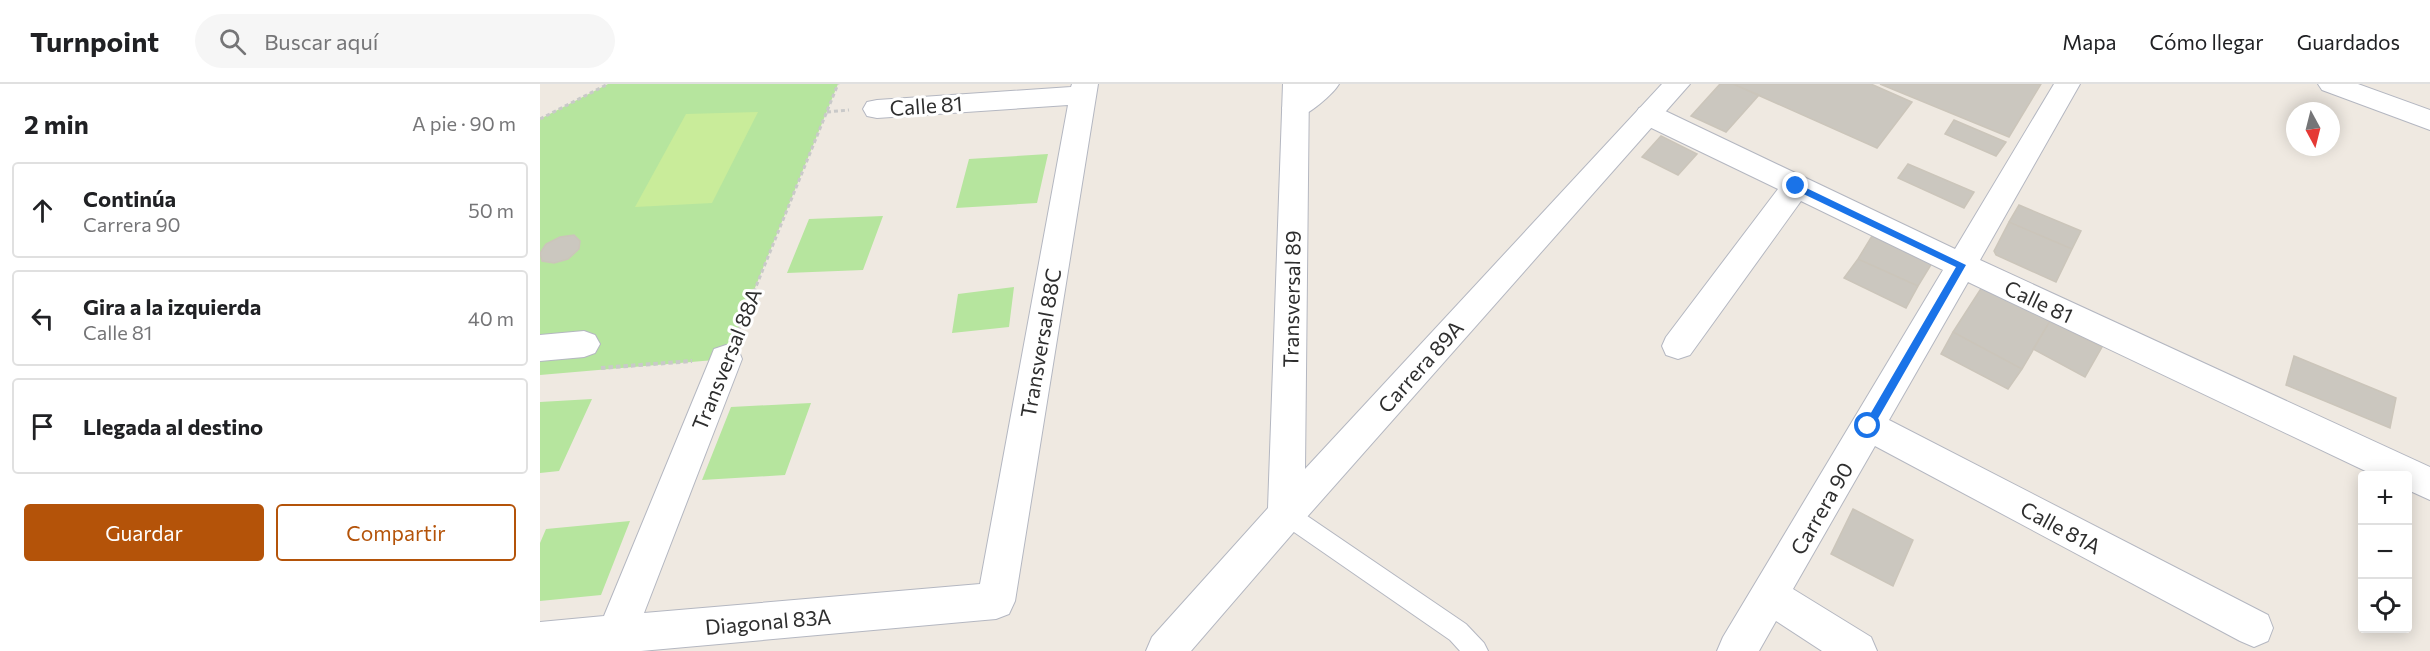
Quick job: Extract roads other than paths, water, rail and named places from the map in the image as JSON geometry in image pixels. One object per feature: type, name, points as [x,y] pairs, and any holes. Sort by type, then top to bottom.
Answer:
[{"type":"street","points":[[1296,96],[1326,84]]},
{"type":"street","name":"Carrera 89A","points":[[1166,651],[1286,514],[1677,84]]},
{"type":"street","name":"Carrera 90","points":[[1737,651],[2067,84]]},
{"type":"street","points":[[2331,84],[2430,120]]},
{"type":"street","name":"Calle 81","points":[[877,109],[1084,89]]},
{"type":"street","name":"Transversal 88C","points":[[996,601],[1084,89]]},
{"type":"street","name":"Transversal 89","points":[[1286,514],[1296,96]]},
{"type":"street","name":"Calle 81","points":[[1649,115],[1962,265],[2430,484]]},
{"type":"street","points":[[1678,346],[1796,186]]},
{"type":"street","points":[[540,348],[589,356]]},
{"type":"street","name":"Transversal 88A","points":[[616,634],[726,359]]},
{"type":"street","name":"Calle 81A","points":[[1868,426],[2254,628]]},
{"type":"street","points":[[1770,596],[1857,651]]},
{"type":"street","name":"Diagonal 83A","points":[[540,641],[575,644],[616,634],[720,638],[996,601]]},
{"type":"lane","points":[[1286,514],[1458,632],[1476,651]]}]
